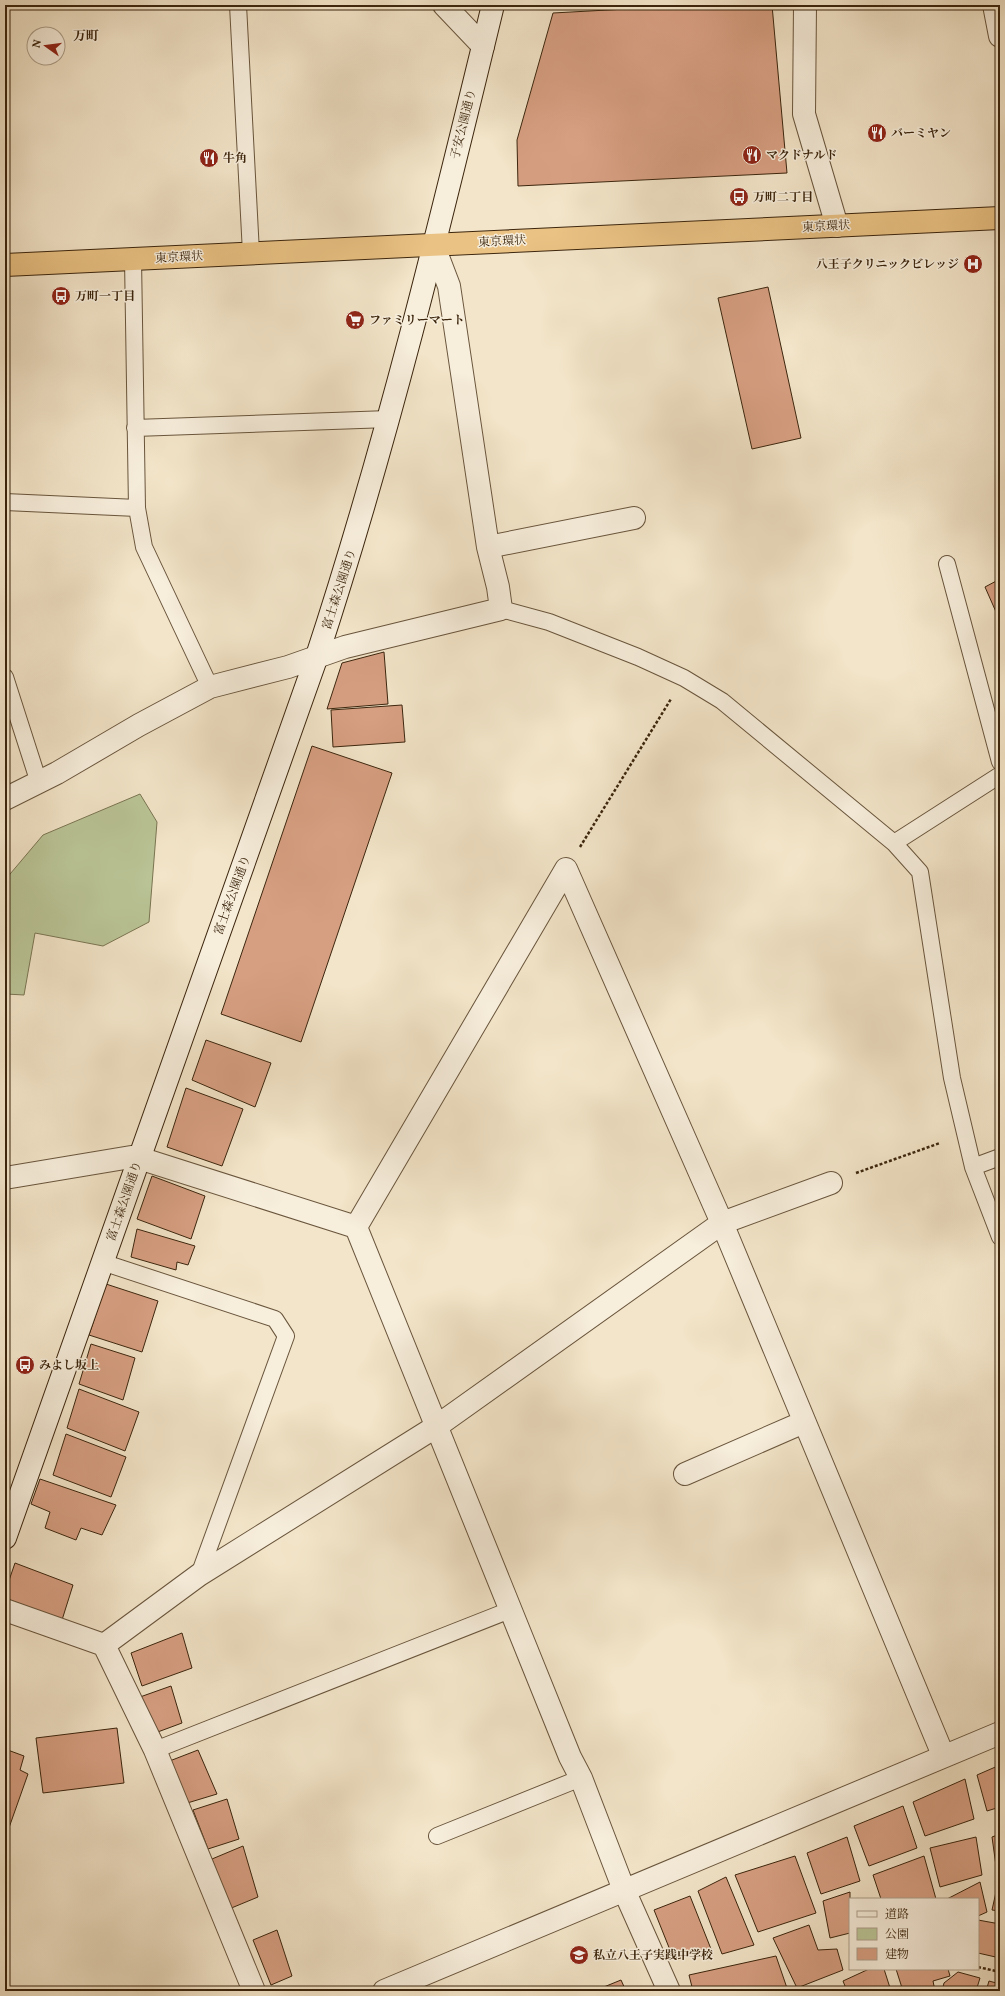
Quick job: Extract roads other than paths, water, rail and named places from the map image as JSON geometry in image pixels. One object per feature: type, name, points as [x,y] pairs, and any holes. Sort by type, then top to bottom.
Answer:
[{"type":"highway","name":"東京環状","points":[[5,265],[1000,218]]},
{"type":"street","points":[[444,5],[483,46]]},
{"type":"street","name":"子安公園通り","points":[[433,244],[493,5]]},
{"type":"street","points":[[805,5],[804,114],[836,226]]},
{"type":"street","points":[[994,5],[1000,36]]},
{"type":"street","points":[[5,799],[39,783],[210,687],[288,667],[345,647],[501,609],[498,587],[488,547],[449,286],[433,244]]},
{"type":"street","name":"富士森公園通り","points":[[5,1538],[317,656],[352,550],[388,419],[433,244]]},
{"type":"street","points":[[488,547],[634,518]]},
{"type":"street","points":[[356,1227],[566,869],[722,1224],[943,1756]]},
{"type":"street","points":[[5,1178],[131,1157],[139,1158],[356,1227]]},
{"type":"street","points":[[104,1645],[199,1575],[437,1426],[722,1224],[831,1183]]},
{"type":"street","points":[[356,1227],[510,1610],[570,1756],[581,1778],[624,1890],[669,1991]]},
{"type":"street","points":[[686,1474],[804,1422]]},
{"type":"street","points":[[5,1610],[104,1645],[155,1750],[254,1991]]},
{"type":"street","points":[[384,1991],[1000,1733]]},
{"type":"lane","points":[[238,5],[251,253]]},
{"type":"lane","points":[[133,259],[137,508],[144,547],[210,687]]},
{"type":"lane","points":[[135,428],[388,419]]},
{"type":"lane","points":[[5,502],[137,508]]},
{"type":"lane","points":[[947,564],[1000,762]]},
{"type":"lane","points":[[501,609],[549,622],[638,657],[684,678],[722,701],[894,843],[920,872],[937,972],[952,1078],[973,1167],[1000,1237]]},
{"type":"lane","points":[[5,677],[39,783]]},
{"type":"lane","points":[[894,843],[1000,776]]},
{"type":"lane","points":[[973,1167],[1000,1157]]},
{"type":"lane","points":[[102,1262],[275,1318],[286,1336],[199,1575]]},
{"type":"lane","points":[[155,1750],[510,1610]]},
{"type":"lane","points":[[437,1836],[581,1778]]},
{"type":"place","name":"バーミヤン","points":[[877,133]]},
{"type":"place","name":"マクドナルド","points":[[752,155]]},
{"type":"place","name":"牛角","points":[[209,158]]},
{"type":"place","name":"万町二丁目","points":[[739,197]]},
{"type":"place","name":"八王子クリニックビレッジ","points":[[973,264]]},
{"type":"place","name":"万町一丁目","points":[[61,296]]},
{"type":"place","name":"ファミリーマート","points":[[355,320]]},
{"type":"place","name":"みよし坂上","points":[[25,1365]]},
{"type":"place","name":"私立八王子実践中学校","points":[[579,1955]]},
{"type":"district","name":"万町","points":[[86,35]]}]
